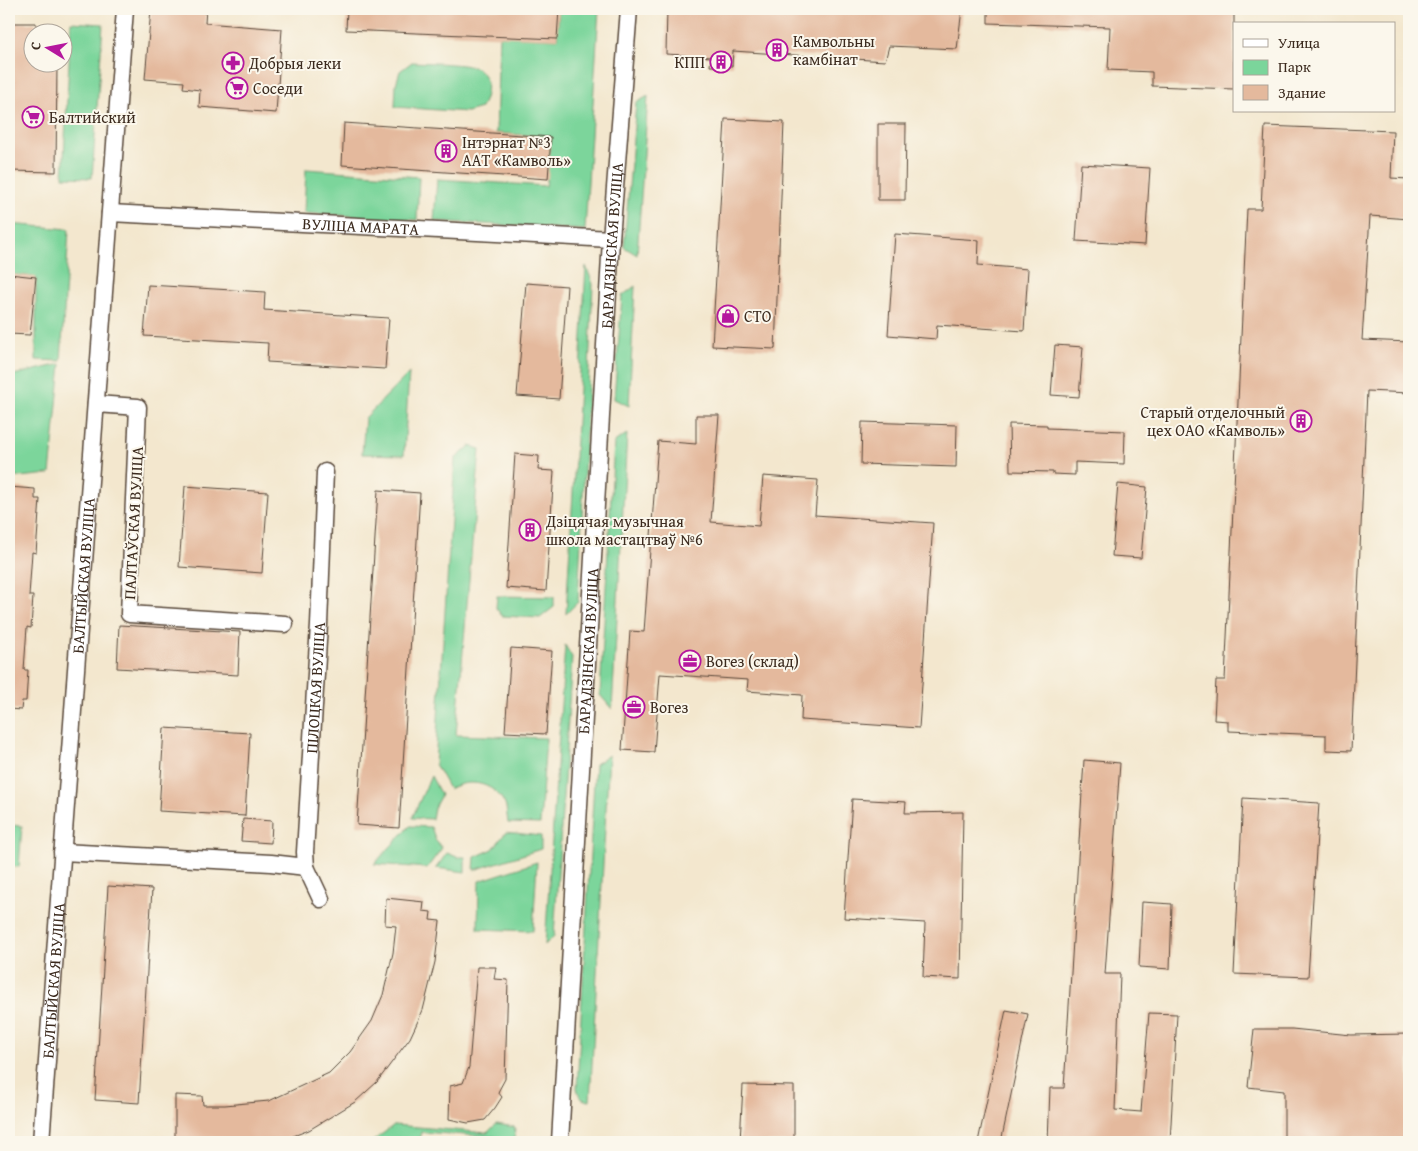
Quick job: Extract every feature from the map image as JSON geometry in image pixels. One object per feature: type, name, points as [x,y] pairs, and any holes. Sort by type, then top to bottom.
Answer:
[{"type":"street","name":"БАЛТЫЙСКАЯ ВУЛІЦА","points":[[41,1142],[125,9]]},
{"type":"street","name":"БАРАДЗІНСКАЯ ВУЛІЦА","points":[[560,1142],[612,239],[628,9]]},
{"type":"street","name":"ВУЛІЦА МАРАТА","points":[[110,213],[612,239]]},
{"type":"street","name":"ПАЛТАЎСКАЯ ВУЛІЦА","points":[[96,404],[138,407],[129,614],[285,624]]},
{"type":"street","name":"ПІЛОЦКАЯ ВУЛІЦА","points":[[321,899],[306,867],[305,852],[319,625],[325,472]]},
{"type":"street","points":[[62,852],[271,863],[306,867]]},
{"type":"green space","points":[[559,9],[599,9],[585,230],[434,221],[437,179],[546,186],[551,137],[496,133],[499,36],[557,39]]},
{"type":"green space","points":[[72,22],[103,24],[92,178],[63,177],[68,72],[72,72]]},
{"type":"green space","points":[[412,62],[457,64],[478,69],[485,78],[487,88],[481,108],[467,112],[395,107],[396,84],[400,71]]},
{"type":"green space","points":[[648,96],[637,255],[624,247],[636,103]]},
{"type":"green space","points":[[306,169],[419,177],[417,220],[304,213]]},
{"type":"green space","points":[[9,224],[69,229],[61,361],[36,360],[36,277],[9,274]]},
{"type":"green space","points":[[586,266],[593,284],[578,602],[566,614]]},
{"type":"green space","points":[[635,286],[629,406],[614,399],[622,296]]},
{"type":"green space","points":[[61,364],[50,474],[9,478],[9,376]]},
{"type":"green space","points":[[409,373],[404,455],[362,454],[365,418]]},
{"type":"green space","points":[[627,434],[612,709],[600,695],[614,442]]},
{"type":"green space","points":[[470,446],[480,449],[456,735],[546,738],[540,824],[508,823],[506,807],[496,792],[482,784],[474,783],[457,785],[449,789],[435,764],[455,459]]},
{"type":"green space","points":[[497,596],[554,597],[554,607],[540,618],[502,616],[496,608]]},
{"type":"green space","points":[[565,645],[572,657],[554,936],[545,945]]},
{"type":"green space","points":[[609,755],[590,1101],[581,1098],[577,1088],[595,764]]},
{"type":"green space","points":[[431,776],[441,795],[434,808],[432,819],[412,818]]},
{"type":"green space","points":[[9,825],[22,826],[19,867],[9,866]]},
{"type":"green space","points":[[410,826],[431,827],[436,841],[442,848],[427,868],[374,864]]},
{"type":"green space","points":[[506,832],[541,836],[541,849],[474,870],[475,857],[493,849]]},
{"type":"green space","points":[[447,853],[457,857],[465,857],[465,872],[436,868]]},
{"type":"green space","points":[[537,862],[533,931],[478,929],[479,881]]},
{"type":"green space","points":[[496,1124],[515,1127],[514,1142],[496,1142],[496,1137],[421,1132],[420,1142],[372,1142],[394,1125],[487,1133]]},
{"type":"building","points":[[151,9],[180,12],[180,9],[206,9],[205,23],[282,29],[276,113],[199,107],[200,90],[183,88],[184,82],[145,79]]},
{"type":"building","points":[[347,9],[559,9],[557,39],[346,30]]},
{"type":"building","points":[[667,9],[962,9],[957,49],[889,46],[885,61],[733,51],[732,66],[710,66],[711,57],[666,54]]},
{"type":"building","points":[[988,9],[1234,9],[1233,89],[1152,86],[1152,72],[1108,70],[1110,27],[988,23]]},
{"type":"building","name":"Балтийский","points":[[9,23],[22,23],[22,72],[57,72],[56,172],[9,171]]},
{"type":"building","points":[[725,119],[784,122],[775,349],[712,346]]},
{"type":"building","name":"Інтэрнат №3 ААТ «Камволь»","points":[[344,123],[551,137],[548,179],[342,165]]},
{"type":"building","points":[[878,124],[906,124],[905,200],[878,200]]},
{"type":"building","name":"Старый отделочный цех ОАО «Камволь»","points":[[1265,126],[1393,131],[1391,178],[1409,179],[1409,219],[1370,216],[1362,340],[1409,342],[1409,393],[1367,391],[1351,751],[1326,750],[1326,735],[1228,731],[1228,721],[1214,720],[1216,680],[1225,680],[1247,209],[1261,209]]},
{"type":"building","points":[[1081,164],[1150,168],[1145,245],[1076,241]]},
{"type":"building","points":[[895,234],[979,240],[978,265],[1028,269],[1024,331],[937,325],[936,339],[888,335]]},
{"type":"building","points":[[9,274],[36,277],[30,335],[9,334]]},
{"type":"building","points":[[526,283],[567,286],[559,399],[517,396]]},
{"type":"building","points":[[148,285],[265,292],[264,310],[389,318],[385,369],[267,362],[268,343],[144,336]]},
{"type":"building","points":[[1055,345],[1083,347],[1079,397],[1051,395]]},
{"type":"building","points":[[696,415],[719,415],[711,522],[759,526],[763,476],[818,480],[815,515],[933,523],[919,728],[801,720],[802,695],[747,691],[748,680],[660,674],[654,752],[622,750],[630,631],[644,632],[658,441],[696,444]]},
{"type":"building","points":[[862,422],[957,425],[956,467],[861,464]]},
{"type":"building","points":[[1009,424],[1047,425],[1047,428],[1125,431],[1124,464],[1075,462],[1075,475],[1053,474],[1053,472],[1010,471]]},
{"type":"building","name":"Дзіцячая музычная школа мастацтваў №6","points":[[515,454],[539,456],[538,470],[554,471],[546,591],[506,588]]},
{"type":"building","points":[[1118,484],[1147,487],[1141,558],[1112,556]]},
{"type":"building","points":[[185,486],[268,492],[262,573],[179,567]]},
{"type":"building","points":[[9,487],[35,489],[35,499],[40,499],[36,553],[32,552],[29,596],[33,596],[31,628],[27,627],[24,670],[28,670],[26,701],[22,701],[21,710],[9,709]]},
{"type":"building","points":[[378,490],[420,493],[399,828],[357,825]]},
{"type":"building","points":[[119,625],[240,632],[238,675],[117,668]]},
{"type":"building","points":[[511,648],[552,651],[546,734],[505,732]]},
{"type":"building","points":[[164,728],[250,733],[245,816],[159,811]]},
{"type":"building","points":[[1084,760],[1120,763],[1105,974],[1120,974],[1115,1110],[1141,1112],[1149,1013],[1177,1014],[1170,1142],[1048,1142],[1050,1088],[1064,1088]]},
{"type":"building","points":[[1243,798],[1319,803],[1308,977],[1234,974]]},
{"type":"building","points":[[852,799],[906,802],[905,813],[963,812],[960,979],[923,977],[925,923],[844,918]]},
{"type":"building","points":[[243,819],[272,821],[271,843],[241,841]]},
{"type":"building","points":[[108,886],[152,889],[139,1103],[95,1100]]},
{"type":"building","points":[[386,898],[424,902],[423,911],[431,912],[430,920],[440,921],[435,962],[423,1010],[410,1038],[377,1082],[355,1102],[309,1130],[283,1140],[271,1142],[175,1142],[175,1095],[202,1096],[203,1105],[269,1101],[329,1073],[350,1052],[372,1021],[383,995],[393,953],[396,926],[385,925]]},
{"type":"building","points":[[1142,902],[1172,904],[1170,969],[1139,967]]},
{"type":"building","points":[[477,967],[496,967],[494,979],[508,980],[505,1079],[498,1092],[502,1097],[485,1120],[468,1123],[449,1119],[450,1086],[463,1083],[469,1067]]},
{"type":"building","points":[[1006,1010],[1028,1014],[1001,1142],[978,1142]]},
{"type":"building","points":[[1254,1029],[1292,1029],[1351,1035],[1409,1034],[1409,1142],[1284,1142],[1284,1091],[1248,1087]]},
{"type":"building","points":[[743,1085],[794,1086],[794,1142],[740,1142]]},
{"type":"place","name":"Камвольны камбінат","points":[[777,50]]},
{"type":"place","name":"КПП","points":[[721,62]]},
{"type":"place","name":"Добрыя леки","points":[[233,63]]},
{"type":"place","name":"Соседи","points":[[237,88]]},
{"type":"place","name":"Балтийский","points":[[33,117]]},
{"type":"place","name":"Інтэрнат №3 ААТ «Камволь»","points":[[446,151]]},
{"type":"place","name":"СТО","points":[[728,316]]},
{"type":"place","name":"Старый отделочный цех ОАО «Камволь»","points":[[1301,421]]},
{"type":"place","name":"Дзіцячая музычная школа мастацтваў №6","points":[[530,530]]},
{"type":"place","name":"Вогез (склад)","points":[[690,661]]},
{"type":"place","name":"Вогез","points":[[634,707]]}]
